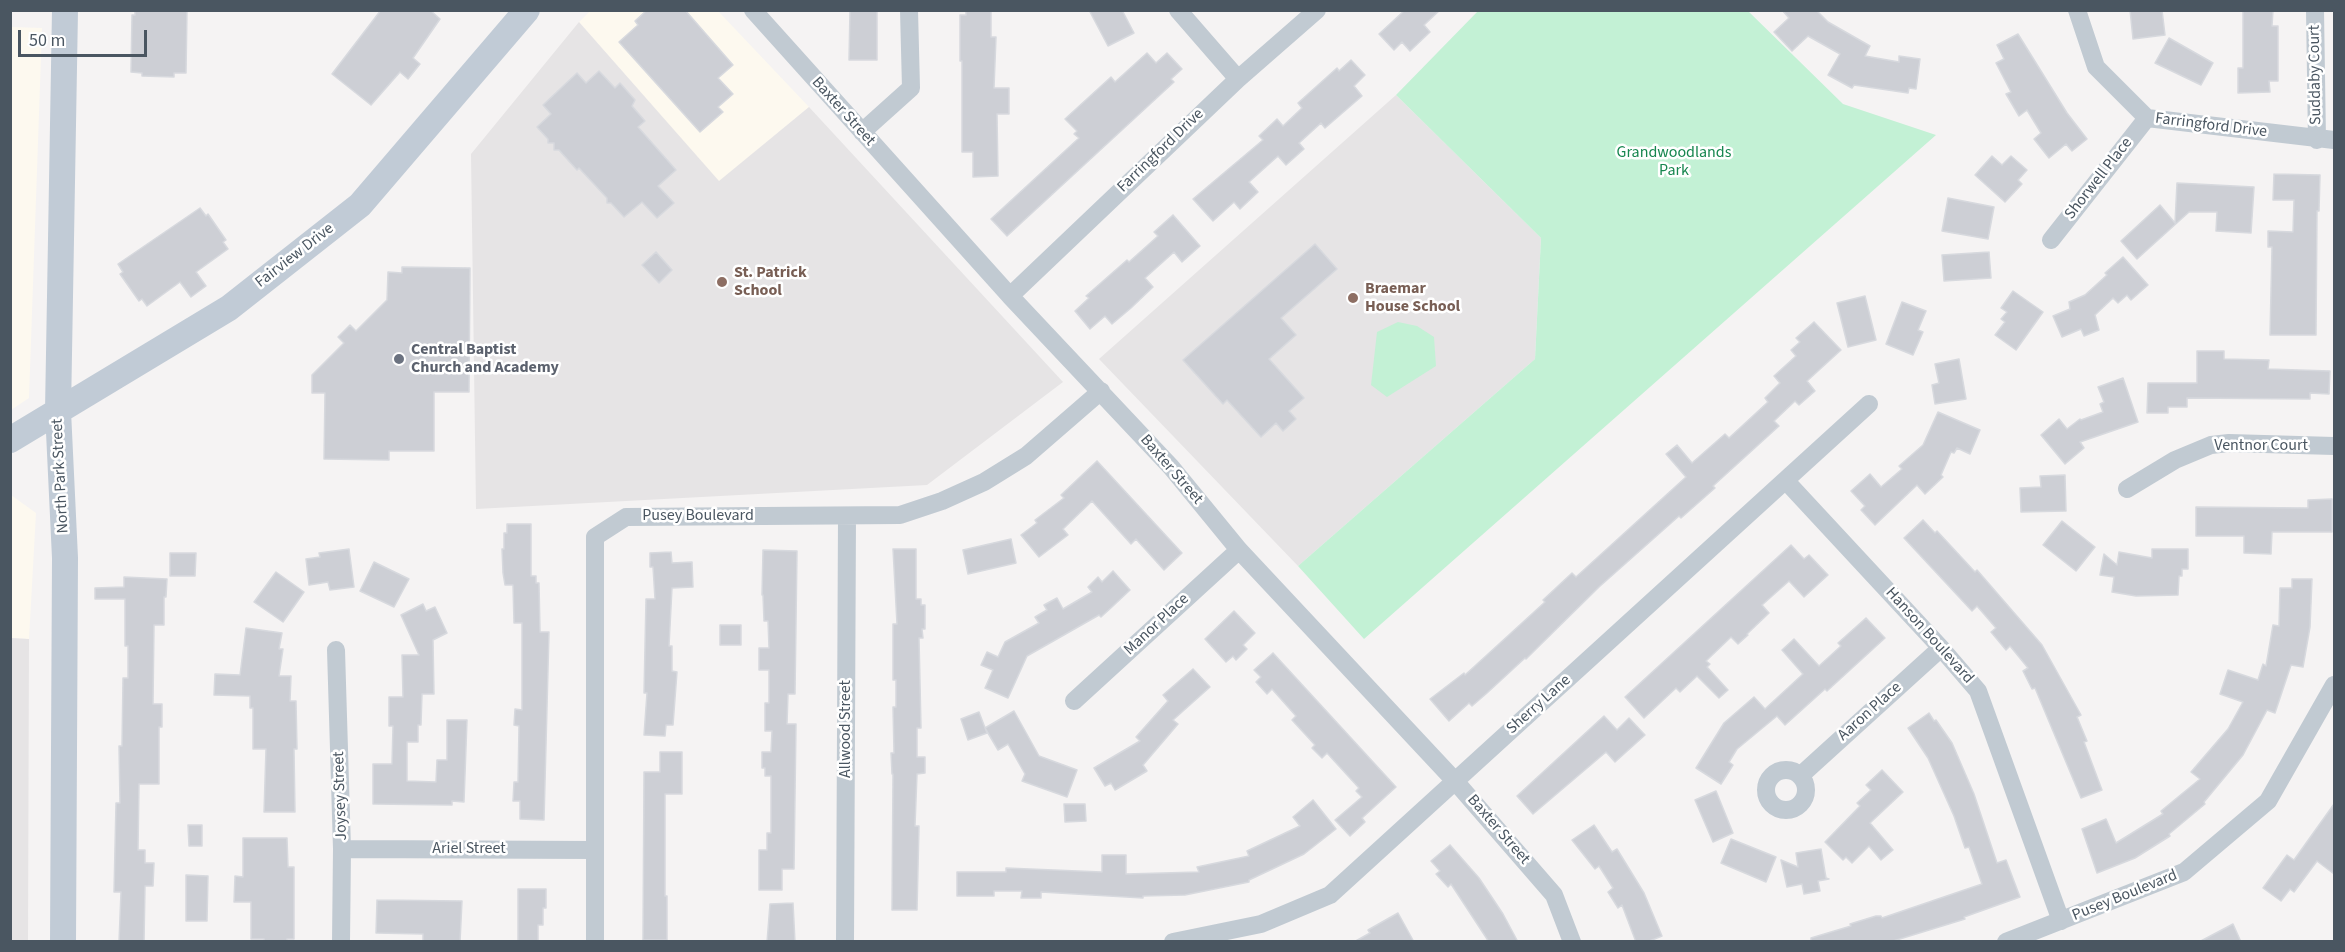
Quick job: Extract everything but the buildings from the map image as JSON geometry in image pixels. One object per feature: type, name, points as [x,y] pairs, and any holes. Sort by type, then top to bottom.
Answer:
[{"type":"main road","name":"North Park Street","points":[[63,942],[65,558],[58,411],[65,10]]},
{"type":"main road","name":"Fairview Drive","points":[[10,440],[229,308],[360,205],[527,10]]},
{"type":"street","name":"Baxter Street","points":[[753,10],[1010,296],[1171,467],[1239,550],[1455,780],[1554,895],[1572,942]]},
{"type":"street","points":[[862,132],[911,88],[909,10]]},
{"type":"street","points":[[1178,10],[1238,79]]},
{"type":"street","name":"Farringford Drive","points":[[1010,296],[1238,79],[1317,10]]},
{"type":"street","name":"Farringford Drive","points":[[2078,10],[2096,68],[2146,118],[2326,140]]},
{"type":"street","name":"Suddaby Court","points":[[2315,10],[2326,140]]},
{"type":"street","name":"Shorwell Place","points":[[2051,240],[2146,118]]},
{"type":"street","name":"Pusey Boulevard","points":[[595,942],[595,537],[626,517],[900,515],[942,501],[984,482],[1026,456],[1101,391]]},
{"type":"street","name":"Sherry Lane","points":[[1173,942],[1261,924],[1330,895],[1869,404]]},
{"type":"street","name":"Ventnor Court","points":[[2127,489],[2175,460],[2211,445],[2229,443],[2334,446]]},
{"type":"street","name":"Hanson Boulevard","points":[[1786,482],[1941,648],[1978,691],[2061,921]]},
{"type":"street","name":"Allwood Street","points":[[845,942],[847,516]]},
{"type":"street","name":"Manor Place","points":[[1074,701],[1239,550]]},
{"type":"street","name":"Aaron Place","points":[[1800,776],[1941,648]]},
{"type":"street","name":"Joysey Street","points":[[336,650],[342,849],[342,942]]},
{"type":"street","name":"Pusey Boulevard","points":[[2006,942],[2184,872],[2268,801],[2334,685]]},
{"type":"street","name":"Ariel Street","points":[[342,849],[596,850]]},
{"type":"shaded area","points":[[590,11],[718,11],[809,107],[719,182],[579,22]]},
{"type":"shaded area","name":"St. Patrick School","points":[[579,22],[719,181],[809,107],[1063,382],[927,485],[476,509],[471,154]]},
{"type":"shaded area","points":[[11,27],[42,28],[29,398],[11,410]]},
{"type":"shaded area","name":"Braemar House School","points":[[1396,95],[1541,238],[1535,359],[1298,566],[1099,359]]},
{"type":"shaded area","points":[[11,495],[36,513],[29,639],[11,638]]},
{"type":"shaded area","points":[[11,638],[29,639],[28,941],[11,941]]},
{"type":"green space","name":"Grandwoodlands Park","points":[[1478,11],[1748,11],[1843,104],[1936,135],[1364,639],[1298,566],[1535,359],[1541,238],[1396,95]]},
{"type":"green space","points":[[1398,322],[1417,326],[1434,337],[1436,366],[1387,397],[1371,385],[1377,332]]},
{"type":"place","name":"St. Patrick School","points":[[722,282]]},
{"type":"place","name":"Braemar House School","points":[[1353,298]]},
{"type":"place","name":"Central Baptist Church and Academy","points":[[399,359]]}]
